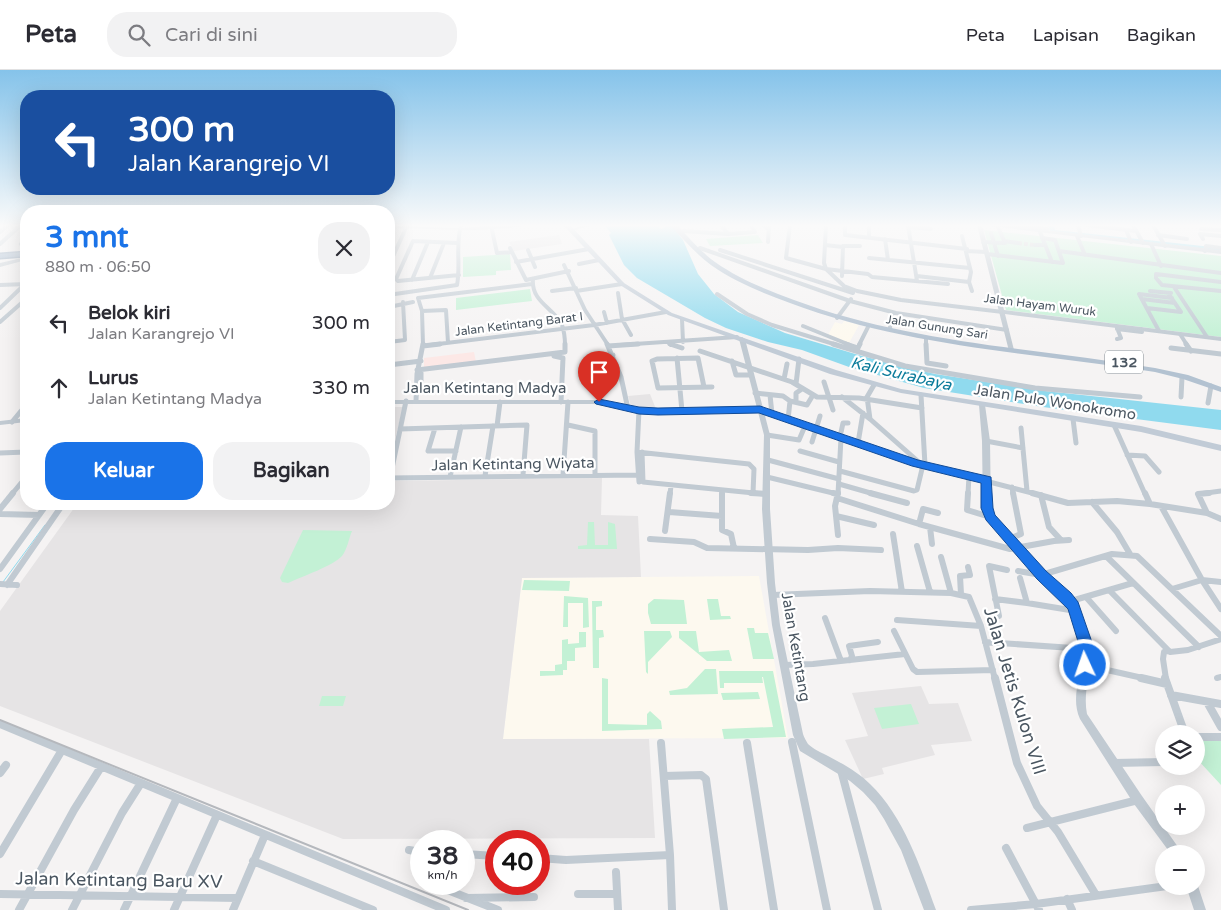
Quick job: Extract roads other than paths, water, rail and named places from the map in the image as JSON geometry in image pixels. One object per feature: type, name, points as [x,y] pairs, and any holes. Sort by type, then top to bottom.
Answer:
[{"type":"main road","points":[[602,264],[622,284],[666,312],[739,338]]},
{"type":"main road","name":"Jalan Gunung Sari","points":[[718,264],[796,304],[868,326],[926,338],[1128,364],[1185,374],[1221,388]]},
{"type":"main road","name":"Jalan Gunung Sari","points":[[719,264],[726,269]]},
{"type":"main road","name":"Jalan Gunung Sari","points":[[838,317],[890,328],[1011,348]]},
{"type":"main road","name":"Jalan Pulo Wonokromo","points":[[739,338],[874,385],[921,395],[1114,425],[1221,448]]},
{"type":"main road","name":"Jalan Gunung Sari","points":[[1128,364],[1221,388]]},
{"type":"street","points":[[403,264],[396,278],[397,280],[459,275]]},
{"type":"street","points":[[412,280],[419,264]]},
{"type":"street","points":[[430,278],[435,264]]},
{"type":"street","points":[[395,294],[455,286],[458,284],[459,264]]},
{"type":"street","points":[[418,370],[565,352],[559,321],[537,297],[532,282],[525,279],[517,264]]},
{"type":"street","points":[[744,264],[850,301],[892,312],[1007,330]]},
{"type":"street","points":[[766,264],[856,292]]},
{"type":"street","points":[[809,264],[843,274],[969,282]]},
{"type":"street","points":[[824,264],[826,269],[840,283],[856,292]]},
{"type":"street","points":[[843,264],[843,274]]},
{"type":"street","points":[[914,264],[917,279]]},
{"type":"street","points":[[935,264],[970,268]]},
{"type":"street","points":[[969,264],[969,282],[972,291]]},
{"type":"street","points":[[990,264],[1011,348]]},
{"type":"street","points":[[1149,264],[1221,273]]},
{"type":"street","points":[[564,265],[569,271],[589,320],[608,346],[623,375],[628,409]]},
{"type":"street","points":[[416,401],[418,370],[423,346],[422,311],[419,298],[532,282],[569,271]]},
{"type":"street","points":[[1221,282],[1156,274],[1156,278],[1162,285],[1221,291]]},
{"type":"street","points":[[917,279],[948,284]]},
{"type":"street","points":[[0,285],[20,284]]},
{"type":"street","points":[[552,291],[622,284]]},
{"type":"street","points":[[1174,287],[1207,337]]},
{"type":"street","points":[[0,308],[20,290]]},
{"type":"street","points":[[1146,291],[1178,294]]},
{"type":"street","points":[[838,317],[856,292]]},
{"type":"street","name":"Jalan Hayam Wuruk","points":[[856,292],[901,300],[1117,328],[1160,331],[1221,339]]},
{"type":"street","points":[[618,293],[618,302],[623,320],[631,335]]},
{"type":"street","points":[[1147,308],[1180,312],[1168,293]]},
{"type":"street","points":[[717,294],[747,314],[772,325],[905,366],[1036,388],[1140,397]]},
{"type":"street","points":[[1160,331],[1139,294],[1172,298]]},
{"type":"street","points":[[1142,299],[1176,304]]},
{"type":"street","points":[[395,304],[413,302]]},
{"type":"street","points":[[395,341],[405,340],[404,303]]},
{"type":"street","points":[[0,322],[20,305]]},
{"type":"street","points":[[422,311],[446,310],[448,343]]},
{"type":"street","points":[[604,312],[607,323]]},
{"type":"street","name":"Jalan Ketintang Barat I","points":[[423,346],[594,325],[666,312]]},
{"type":"street","points":[[890,328],[892,312]]},
{"type":"street","points":[[682,319],[683,346]]},
{"type":"street","points":[[803,326],[857,350]]},
{"type":"street","points":[[857,350],[868,326]]},
{"type":"street","points":[[1117,328],[1121,338],[1117,339]]},
{"type":"street","points":[[1180,334],[1191,351]]},
{"type":"street","points":[[608,346],[638,343],[669,343],[672,346],[683,346],[739,338]]},
{"type":"street","name":"Jalan Ketintang","points":[[739,338],[767,435],[766,494],[768,548],[773,595],[784,665],[800,742],[809,751],[866,788],[893,824],[916,868],[930,910]]},
{"type":"street","points":[[926,338],[927,363],[946,366]]},
{"type":"street","points":[[1171,348],[1221,354]]},
{"type":"street","points":[[700,351],[732,361],[750,371],[784,379],[796,384],[813,396],[842,397],[922,408]]},
{"type":"street","points":[[591,358],[613,355]]},
{"type":"street","points":[[421,385],[420,375],[422,373],[560,356],[563,358],[568,425],[563,474]]},
{"type":"street","points":[[704,387],[700,359],[696,357],[652,361],[658,388],[712,387]]},
{"type":"street","points":[[677,358],[682,411]]},
{"type":"street","points":[[796,384],[799,359]]},
{"type":"street","points":[[395,363],[421,361]]},
{"type":"street","points":[[732,361],[736,375],[750,371]]},
{"type":"street","points":[[784,379],[787,364]]},
{"type":"street","points":[[1181,397],[1182,377]]},
{"type":"street","points":[[824,382],[833,410]]},
{"type":"street","points":[[870,419],[867,395],[874,385]]},
{"type":"street","points":[[1208,404],[1210,386]]},
{"type":"street","points":[[796,402],[796,393],[802,389]]},
{"type":"street","points":[[755,393],[782,396],[790,401],[807,405],[813,396]]},
{"type":"street","points":[[770,395],[772,414]]},
{"type":"street","points":[[840,471],[914,491],[917,490],[923,464],[921,395]]},
{"type":"street","points":[[842,397],[923,464]]},
{"type":"street","points":[[395,454],[406,401]]},
{"type":"street","points":[[788,420],[790,401]]},
{"type":"street","name":"Jalan Ketintang Madya","points":[[395,402],[599,402],[639,410],[760,410]]},
{"type":"street","points":[[485,476],[500,402]]},
{"type":"street","points":[[982,405],[986,441],[987,508],[990,517],[1041,575],[1071,601],[1076,611],[1087,648],[1080,704],[1089,727],[1138,800],[1171,845]]},
{"type":"street","points":[[639,410],[639,482]]},
{"type":"street","points":[[760,410],[923,464],[1027,490],[1068,503],[1149,501],[1160,506],[1207,513],[1221,518]]},
{"type":"street","points":[[12,422],[20,412]]},
{"type":"street","points":[[858,443],[863,413]]},
{"type":"street","points":[[812,442],[820,416]]},
{"type":"street","points":[[1073,419],[1076,443]]},
{"type":"street","points":[[0,425],[20,422]]},
{"type":"street","points":[[0,425],[20,423]]},
{"type":"street","points":[[838,535],[835,506],[840,471],[840,437],[843,423],[848,423]]},
{"type":"street","points":[[400,429],[527,425],[524,475]]},
{"type":"street","points":[[568,425],[595,431],[595,474]]},
{"type":"street","points":[[1114,425],[1149,501]]},
{"type":"street","points":[[767,435],[799,440],[805,426]]},
{"type":"street","points":[[450,477],[461,427]]},
{"type":"street","points":[[435,428],[428,451],[456,451]]},
{"type":"street","points":[[1021,428],[1027,490]]},
{"type":"street","points":[[986,441],[1023,448]]},
{"type":"street","points":[[639,452],[643,482],[766,494]]},
{"type":"street","points":[[639,452],[749,464],[754,469],[753,493]]},
{"type":"street","points":[[800,452],[840,462]]},
{"type":"street","points":[[1,455],[20,453]]},
{"type":"street","points":[[1127,454],[1145,456],[1159,472]]},
{"type":"street","points":[[768,460],[907,503]]},
{"type":"street","name":"Jalan Ketintang Wiyata","points":[[395,478],[563,474],[638,475]]},
{"type":"street","points":[[969,476],[967,510],[990,517]]},
{"type":"street","points":[[766,477],[790,481],[919,524],[1010,549],[1018,549],[1060,539],[1069,540]]},
{"type":"street","points":[[0,509],[20,484]]},
{"type":"street","points":[[665,531],[671,486]]},
{"type":"street","points":[[1009,539],[1021,534],[1012,487]]},
{"type":"street","points":[[722,491],[722,530],[731,534],[734,548]]},
{"type":"street","points":[[1207,513],[1198,494],[1221,491]]},
{"type":"street","points":[[1041,495],[1049,527],[1060,539]]},
{"type":"street","points":[[1092,502],[1116,532],[1130,554]]},
{"type":"street","points":[[1160,506],[1202,580],[1221,609]]},
{"type":"street","points":[[919,524],[923,509],[938,513]]},
{"type":"street","points":[[0,569],[43,510]]},
{"type":"street","points":[[3,584],[58,510]]},
{"type":"street","points":[[669,512],[722,516]]},
{"type":"street","points":[[0,514],[39,515]]},
{"type":"street","points":[[836,516],[874,525]]},
{"type":"street","points":[[930,527],[932,544]]},
{"type":"street","points":[[892,534],[902,592]]},
{"type":"street","points":[[650,539],[694,542],[708,548],[881,550]]},
{"type":"street","points":[[917,546],[930,592]]},
{"type":"street","points":[[1027,603],[1019,575],[1041,575],[1116,553],[1130,554],[1139,558],[1221,637],[1199,647],[1174,653],[1168,651],[1109,590]]},
{"type":"street","points":[[1106,556],[1199,647]]},
{"type":"street","points":[[941,557],[952,593]]},
{"type":"street","points":[[999,616],[989,566],[1007,570]]},
{"type":"street","points":[[773,595],[930,592],[952,593],[965,596],[960,575],[970,575],[968,567]]},
{"type":"street","points":[[1172,589],[1202,580],[1221,582]]},
{"type":"street","points":[[1071,601],[1133,583]]},
{"type":"street","points":[[3,584],[17,585]]},
{"type":"street","name":"Jalan Jetis Kulon VIII","points":[[965,596],[981,626],[1018,763],[1037,806],[1058,832],[1096,895]]},
{"type":"street","points":[[1086,597],[1116,631]]},
{"type":"street","points":[[995,599],[1076,611]]},
{"type":"street","points":[[826,618],[841,661]]},
{"type":"street","points":[[897,620],[981,626]]},
{"type":"street","points":[[894,631],[913,669],[917,672],[993,670]]},
{"type":"street","points":[[850,660],[852,656],[849,646],[878,642]]},
{"type":"street","points":[[985,642],[1087,648]]},
{"type":"street","points":[[1168,651],[1162,654],[1167,684],[1182,725]]},
{"type":"street","points":[[784,665],[905,654]]},
{"type":"street","points":[[1085,665],[1167,684]]},
{"type":"street","points":[[1171,695],[1221,704]]},
{"type":"street","points":[[1207,702],[1221,728]]},
{"type":"street","points":[[0,724],[446,910]]},
{"type":"street","points":[[1205,737],[1221,737]]},
{"type":"street","points":[[792,742],[827,910]]},
{"type":"street","points":[[747,743],[774,910]]},
{"type":"street","points":[[661,744],[670,855],[672,910]]},
{"type":"street","points":[[0,854],[62,750]]},
{"type":"street","points":[[1114,763],[1155,762]]},
{"type":"street","points":[[0,773],[6,764]]},
{"type":"street","points":[[19,910],[74,810],[101,767]]},
{"type":"street","points":[[841,770],[878,910]]},
{"type":"street","points":[[664,776],[701,775],[706,779],[724,910]]},
{"type":"street","points":[[72,910],[122,813],[141,783]]},
{"type":"street","points":[[124,910],[177,798]]},
{"type":"street","points":[[1027,828],[1138,800]]},
{"type":"street","points":[[174,910],[217,815]]},
{"type":"street","points":[[233,910],[253,861],[266,836]]},
{"type":"street","points":[[1006,848],[1037,907]]},
{"type":"street","points":[[550,859],[566,860],[670,855]]},
{"type":"street","points":[[253,861],[373,910]]},
{"type":"street","points":[[616,872],[618,910]]},
{"type":"street","points":[[971,910],[1037,907],[1067,899],[1155,888]]},
{"type":"street","name":"Jalan Ketintang Baru XV","points":[[0,894],[238,898]]},
{"type":"street","points":[[578,894],[617,894]]},
{"type":"street","points":[[459,895],[498,910]]},
{"type":"street","points":[[1195,895],[1200,910]]},
{"type":"street","points":[[466,898],[534,897]]},
{"type":"street","points":[[1067,899],[1072,910]]},
{"type":"water","name":"Kali Surabaya","points":[[694,264],[698,274],[714,294],[738,312],[785,333],[862,356],[935,374],[1045,391],[1221,410],[1221,430],[1043,407],[924,388],[849,367],[802,350],[768,342],[726,328],[705,318],[637,278],[624,265]]},
{"type":"waterway","points":[[3,582],[45,525]]},
{"type":"railway","points":[[0,720],[468,910]]}]
